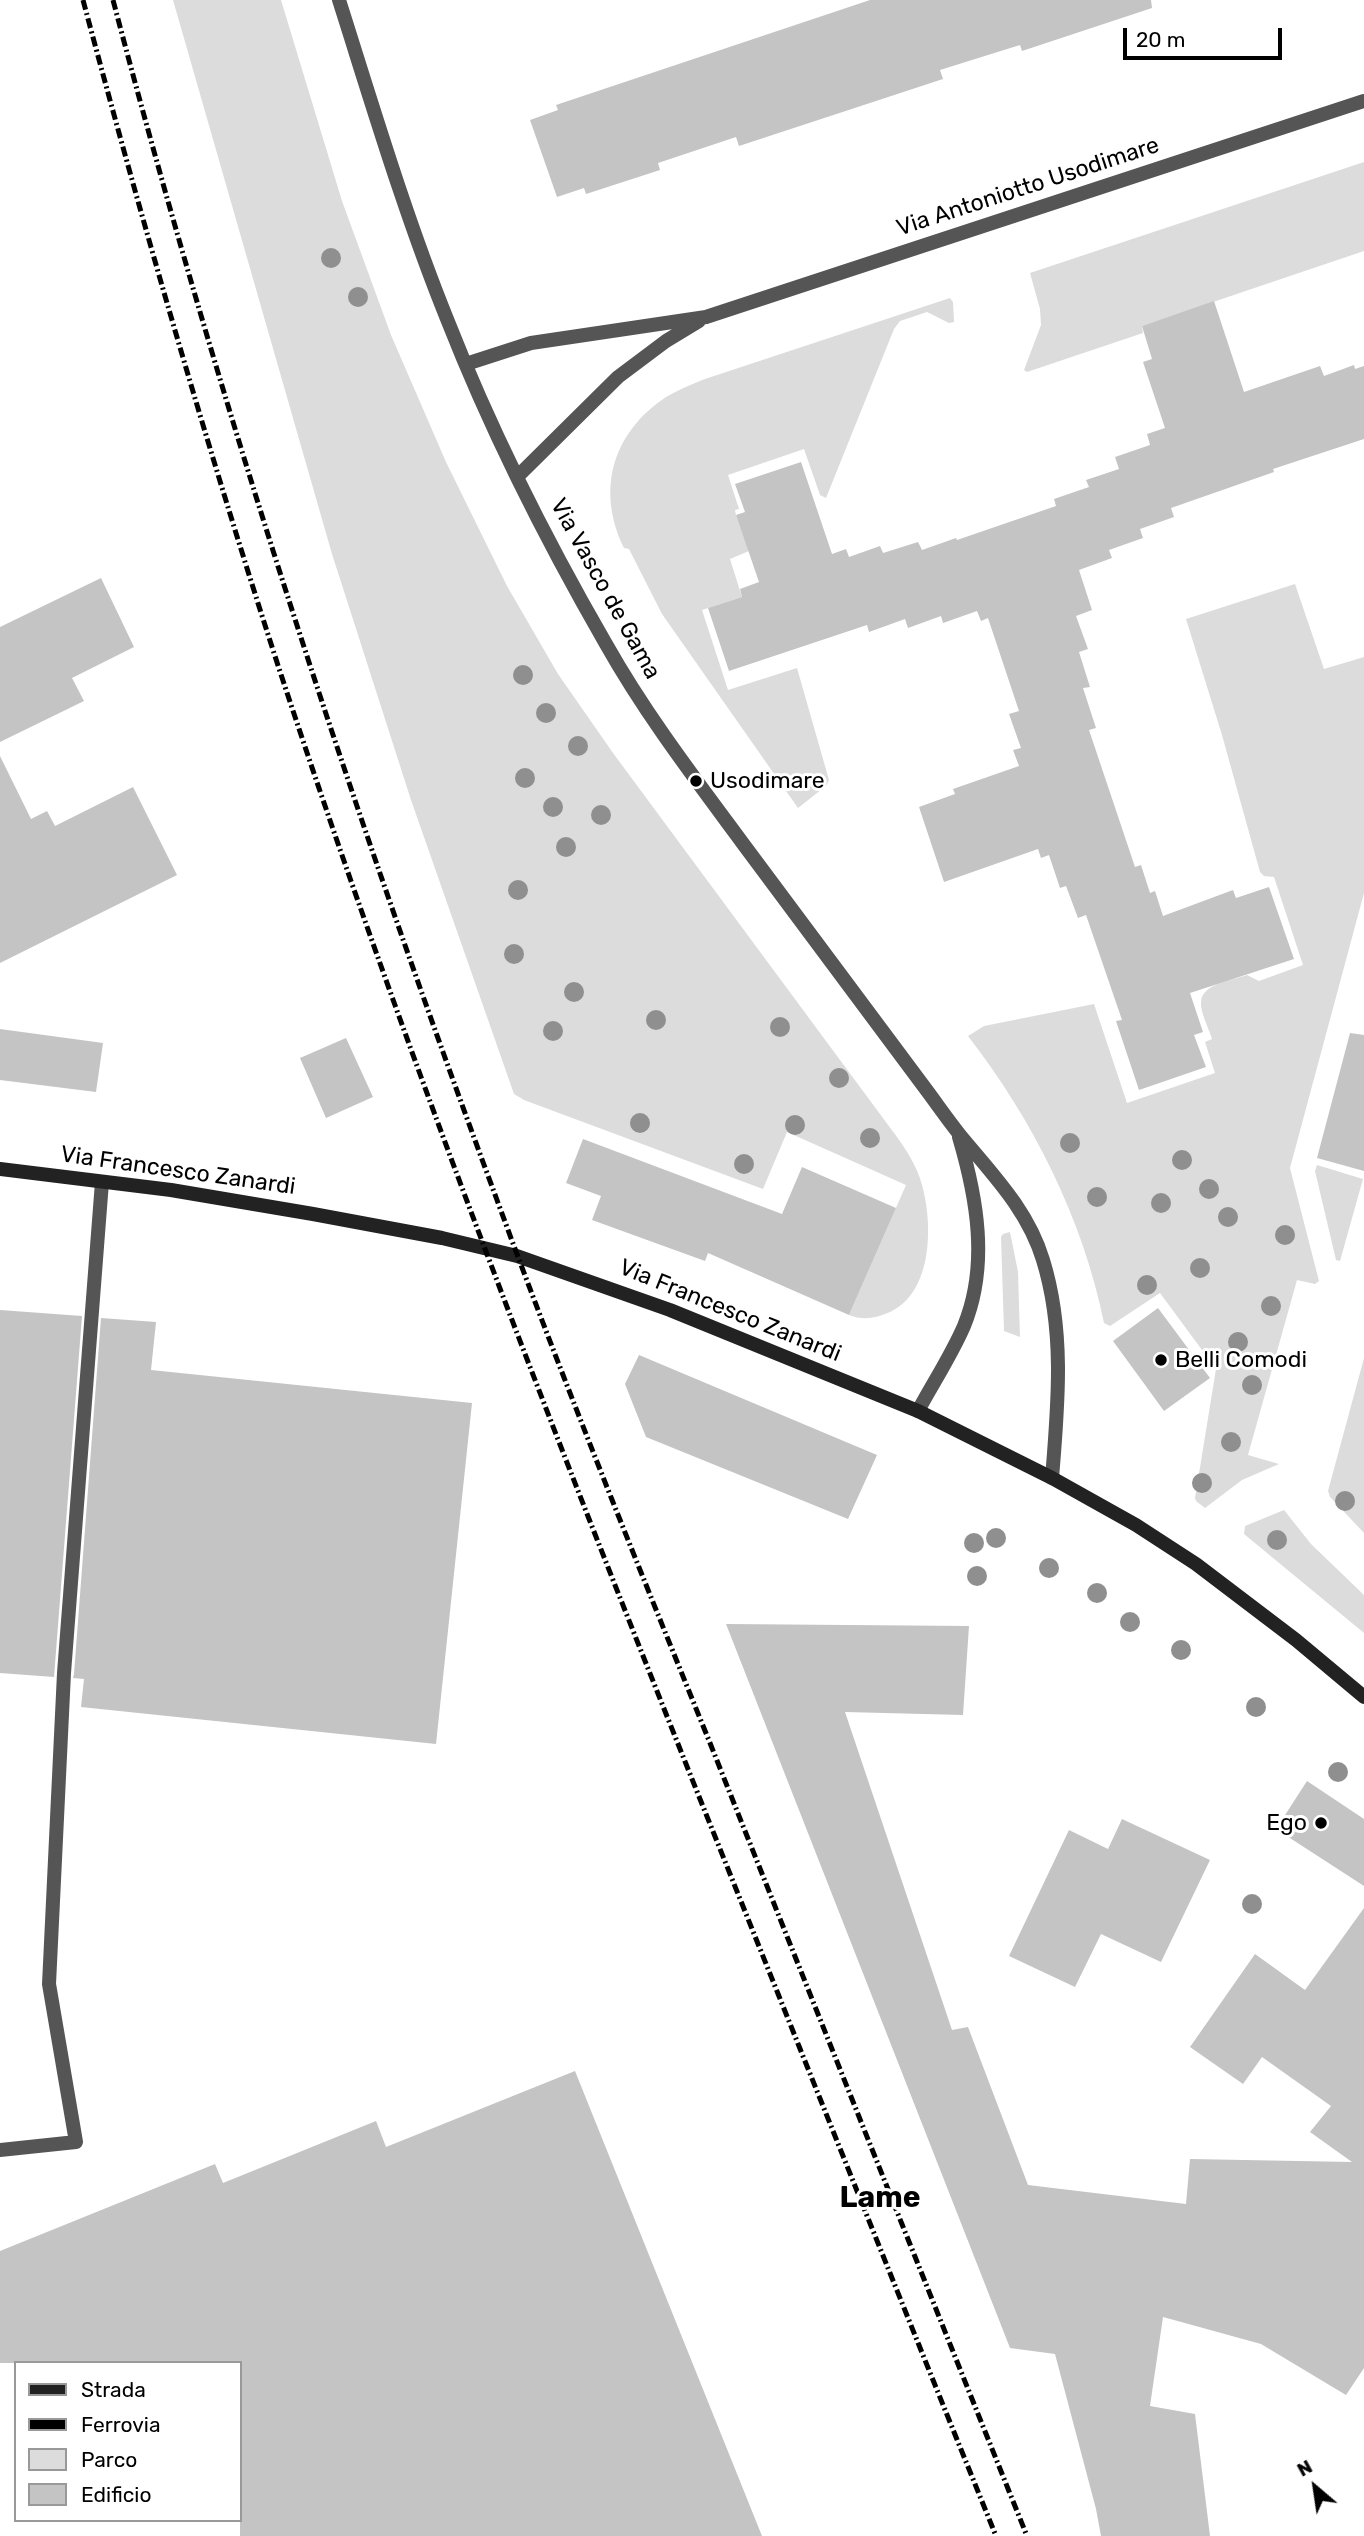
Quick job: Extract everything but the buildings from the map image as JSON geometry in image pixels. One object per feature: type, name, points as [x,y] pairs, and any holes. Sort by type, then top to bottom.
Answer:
[{"type":"main road","name":"Via Francesco Zanardi","points":[[0,1169],[172,1190],[442,1238],[517,1256],[670,1310],[918,1411],[1052,1478],[1136,1525],[1196,1564],[1364,1697]]},
{"type":"street","name":"Via Vasco de Gama","points":[[340,0],[414,231],[466,364],[518,476],[608,648],[696,781],[958,1132],[1018,1206],[1043,1260],[1054,1311],[1058,1412],[1052,1478]]},
{"type":"street","name":"Via Antoniotto Usodimare","points":[[466,364],[531,343],[706,317],[1364,101]]},
{"type":"street","name":"Via Antoniotto Usodimare","points":[[518,476],[618,377],[666,341],[706,317]]},
{"type":"street","name":"Via Vasco de Gama","points":[[918,1411],[964,1325],[977,1273],[979,1250],[975,1203],[958,1132]]},
{"type":"street","points":[[0,2150],[76,2142],[49,1984],[64,1672],[102,1182]]},
{"type":"green space","points":[[173,0],[281,0],[342,201],[391,335],[446,462],[507,586],[558,674],[613,753],[914,1164],[926,1201],[926,1256],[915,1289],[904,1302],[890,1312],[870,1318],[849,1315],[906,1185],[787,1132],[763,1189],[514,1094],[411,800],[332,554]]},
{"type":"green space","points":[[1364,162],[1364,251],[1142,326],[1143,333],[1027,372],[1024,370],[1041,325],[1040,309],[1030,273]]},
{"type":"green space","points":[[950,298],[953,302],[954,322],[949,323],[927,312],[900,321],[894,329],[826,498],[820,495],[804,449],[728,475],[739,509],[735,510],[736,515],[749,551],[730,559],[742,597],[702,610],[728,690],[797,668],[829,780],[826,786],[798,808],[662,614],[629,549],[624,548],[611,505],[614,464],[633,428],[648,411],[675,392],[705,379]]},
{"type":"green space","points":[[1295,584],[1324,669],[1364,657],[1364,893],[1290,1168],[1319,1281],[1315,1284],[1297,1280],[1248,1455],[1279,1464],[1242,1480],[1205,1508],[1195,1498],[1216,1369],[1160,1293],[1110,1326],[1104,1323],[1083,1246],[1052,1172],[1014,1102],[968,1036],[984,1026],[1094,1004],[1127,1103],[1215,1073],[1205,1042],[1212,1039],[1201,1006],[1207,990],[1219,983],[1247,975],[1259,981],[1303,965],[1274,877],[1264,876],[1260,872],[1186,619]]},
{"type":"green space","points":[[1317,1165],[1363,1179],[1340,1261],[1336,1260],[1315,1171]]},
{"type":"green space","points":[[1010,1232],[1018,1272],[1020,1337],[1004,1331],[1001,1237]]},
{"type":"green space","points":[[1364,1358],[1364,1533],[1330,1497],[1328,1491]]},
{"type":"green space","points":[[1284,1510],[1311,1544],[1364,1595],[1364,1633],[1244,1534],[1245,1526]]},
{"type":"railway","points":[[83,0],[150,245],[222,489],[321,795],[371,939],[476,1225],[586,1510],[996,2536]]},
{"type":"railway","points":[[113,0],[198,304],[290,605],[390,904],[443,1052],[601,1473],[1027,2536]]},
{"type":"place","name":"Usodimare","points":[[696,781]]},
{"type":"place","name":"Belli Comodi","points":[[1161,1360]]},
{"type":"place","name":"Ego","points":[[1321,1823]]},
{"type":"district","name":"Lame","points":[[880,2198]]}]
